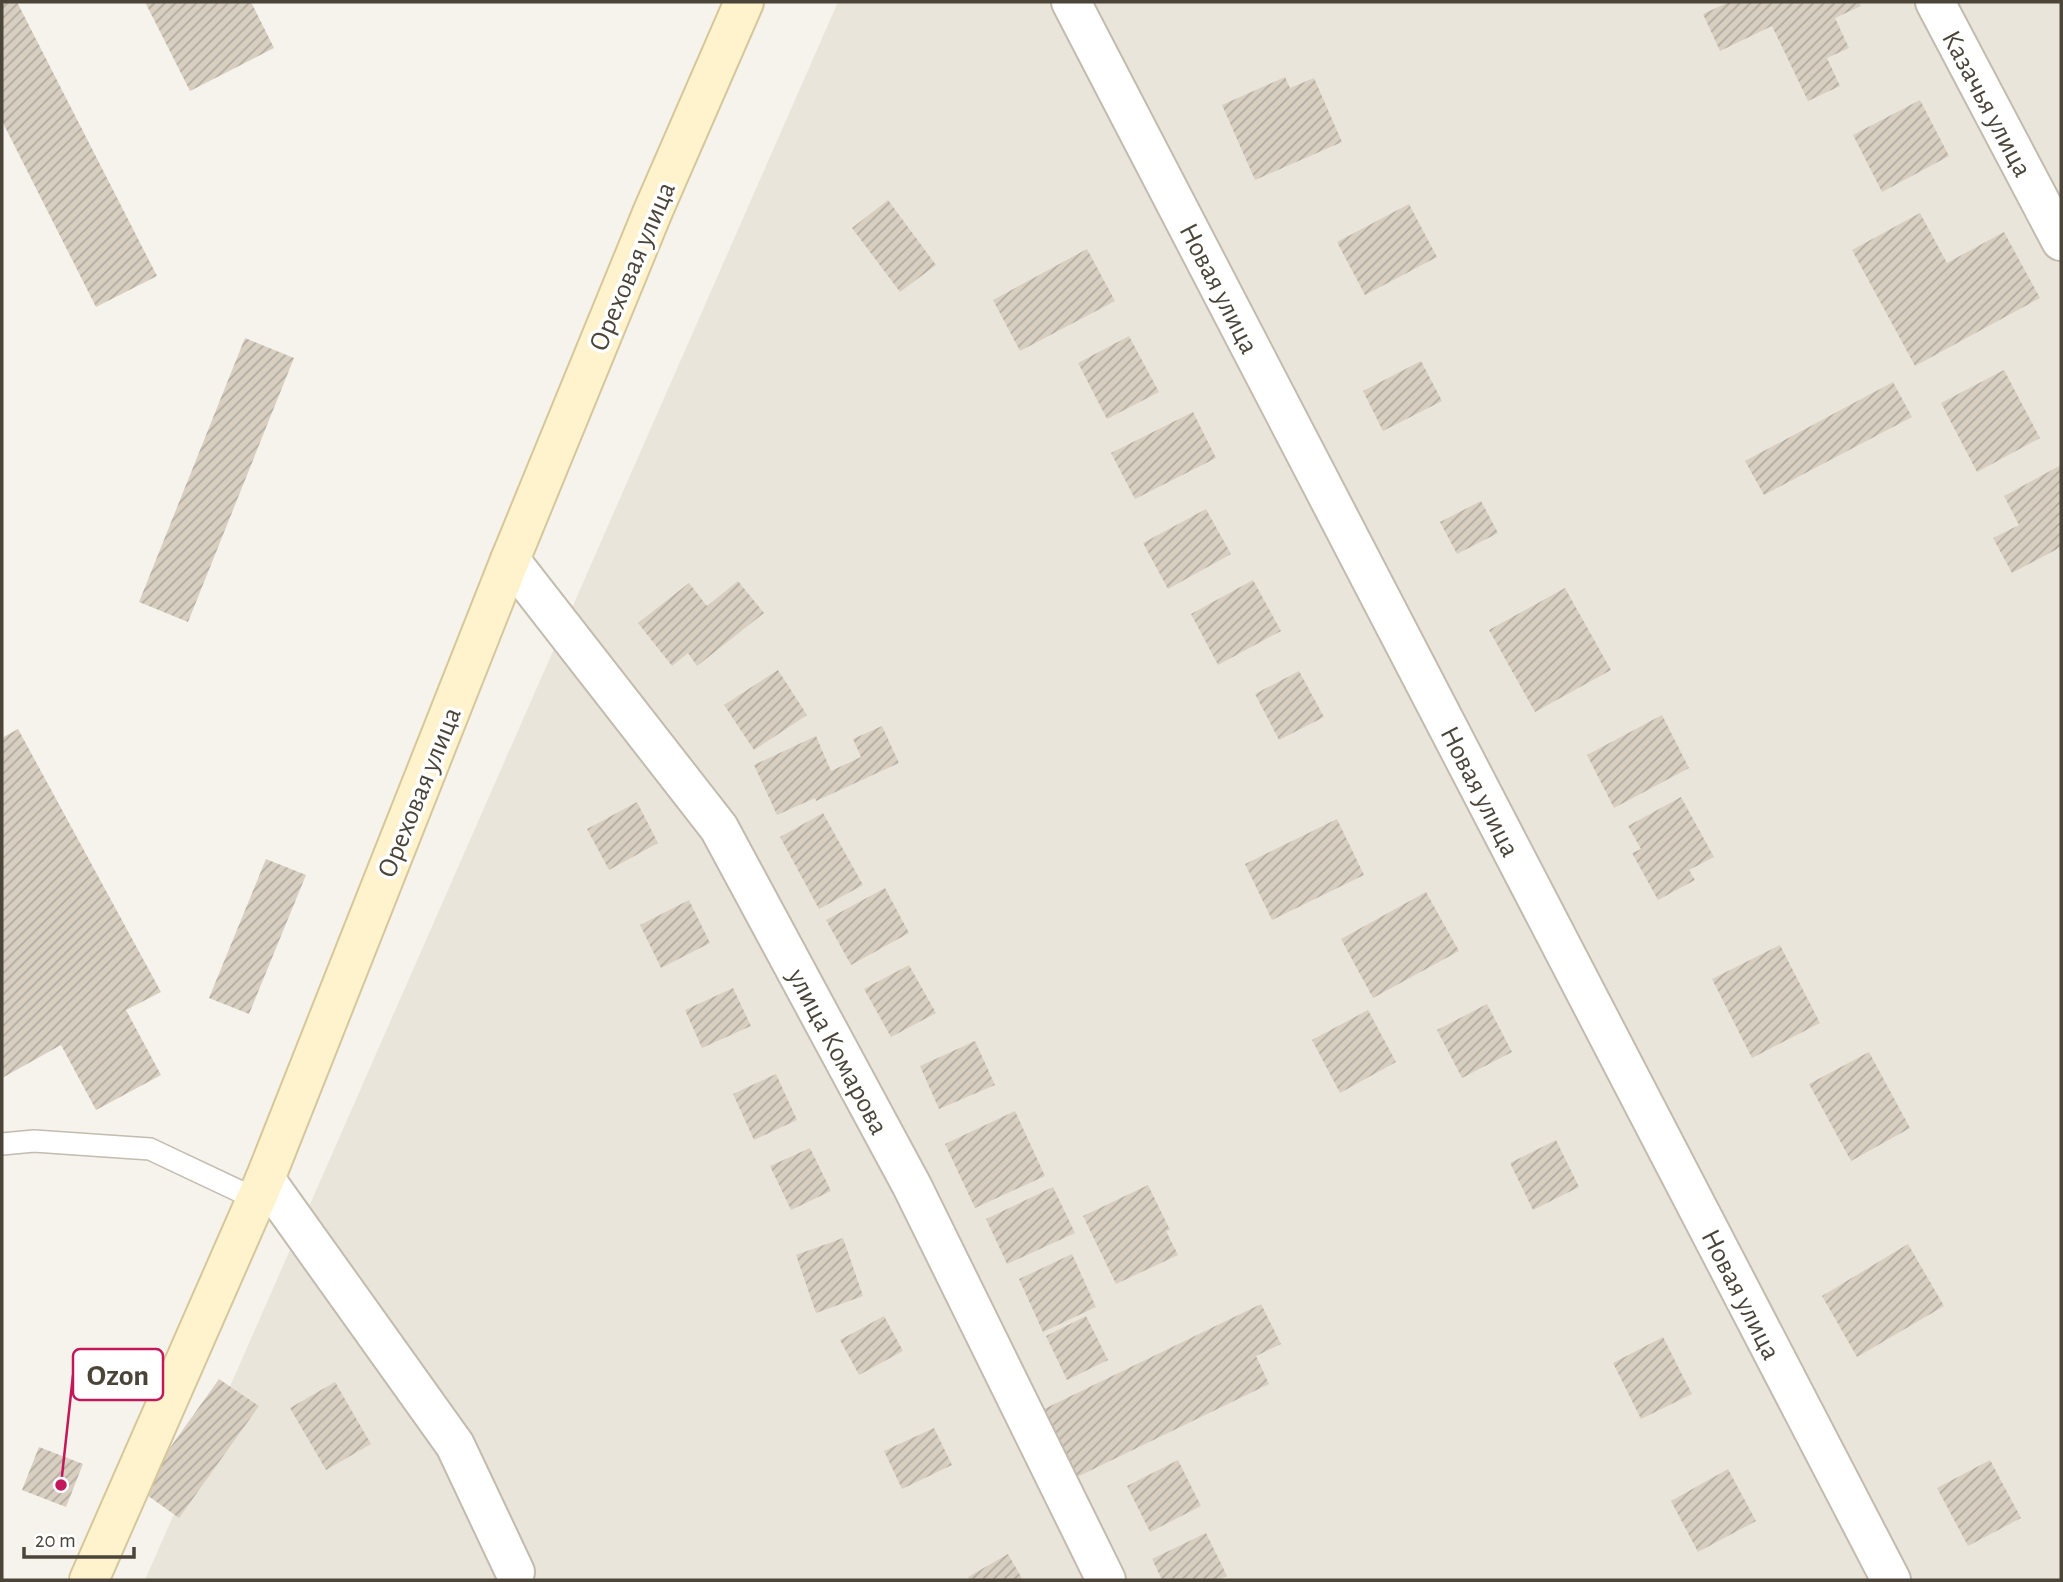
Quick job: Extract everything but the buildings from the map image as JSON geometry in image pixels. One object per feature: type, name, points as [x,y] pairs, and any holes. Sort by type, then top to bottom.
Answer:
[{"type":"main road","name":"Ореховая улица","points":[[89,1580],[261,1189],[510,559],[653,211],[744,2]]},
{"type":"street","name":"Новая улица","points":[[1071,2],[1891,1580]]},
{"type":"street","name":"Казачья улица","points":[[1935,2],[2061,241]]},
{"type":"street","name":"улица Комарова","points":[[510,559],[719,828],[912,1185],[1107,1580]]},
{"type":"street","points":[[261,1189],[455,1445],[515,1572]]},
{"type":"lane","points":[[2,1144],[34,1142],[150,1149],[261,1189]]},
{"type":"shaded area","points":[[838,2],[2061,2],[2061,1580],[145,1580]]},
{"type":"place","name":"Ozon","points":[[61,1485]]}]
